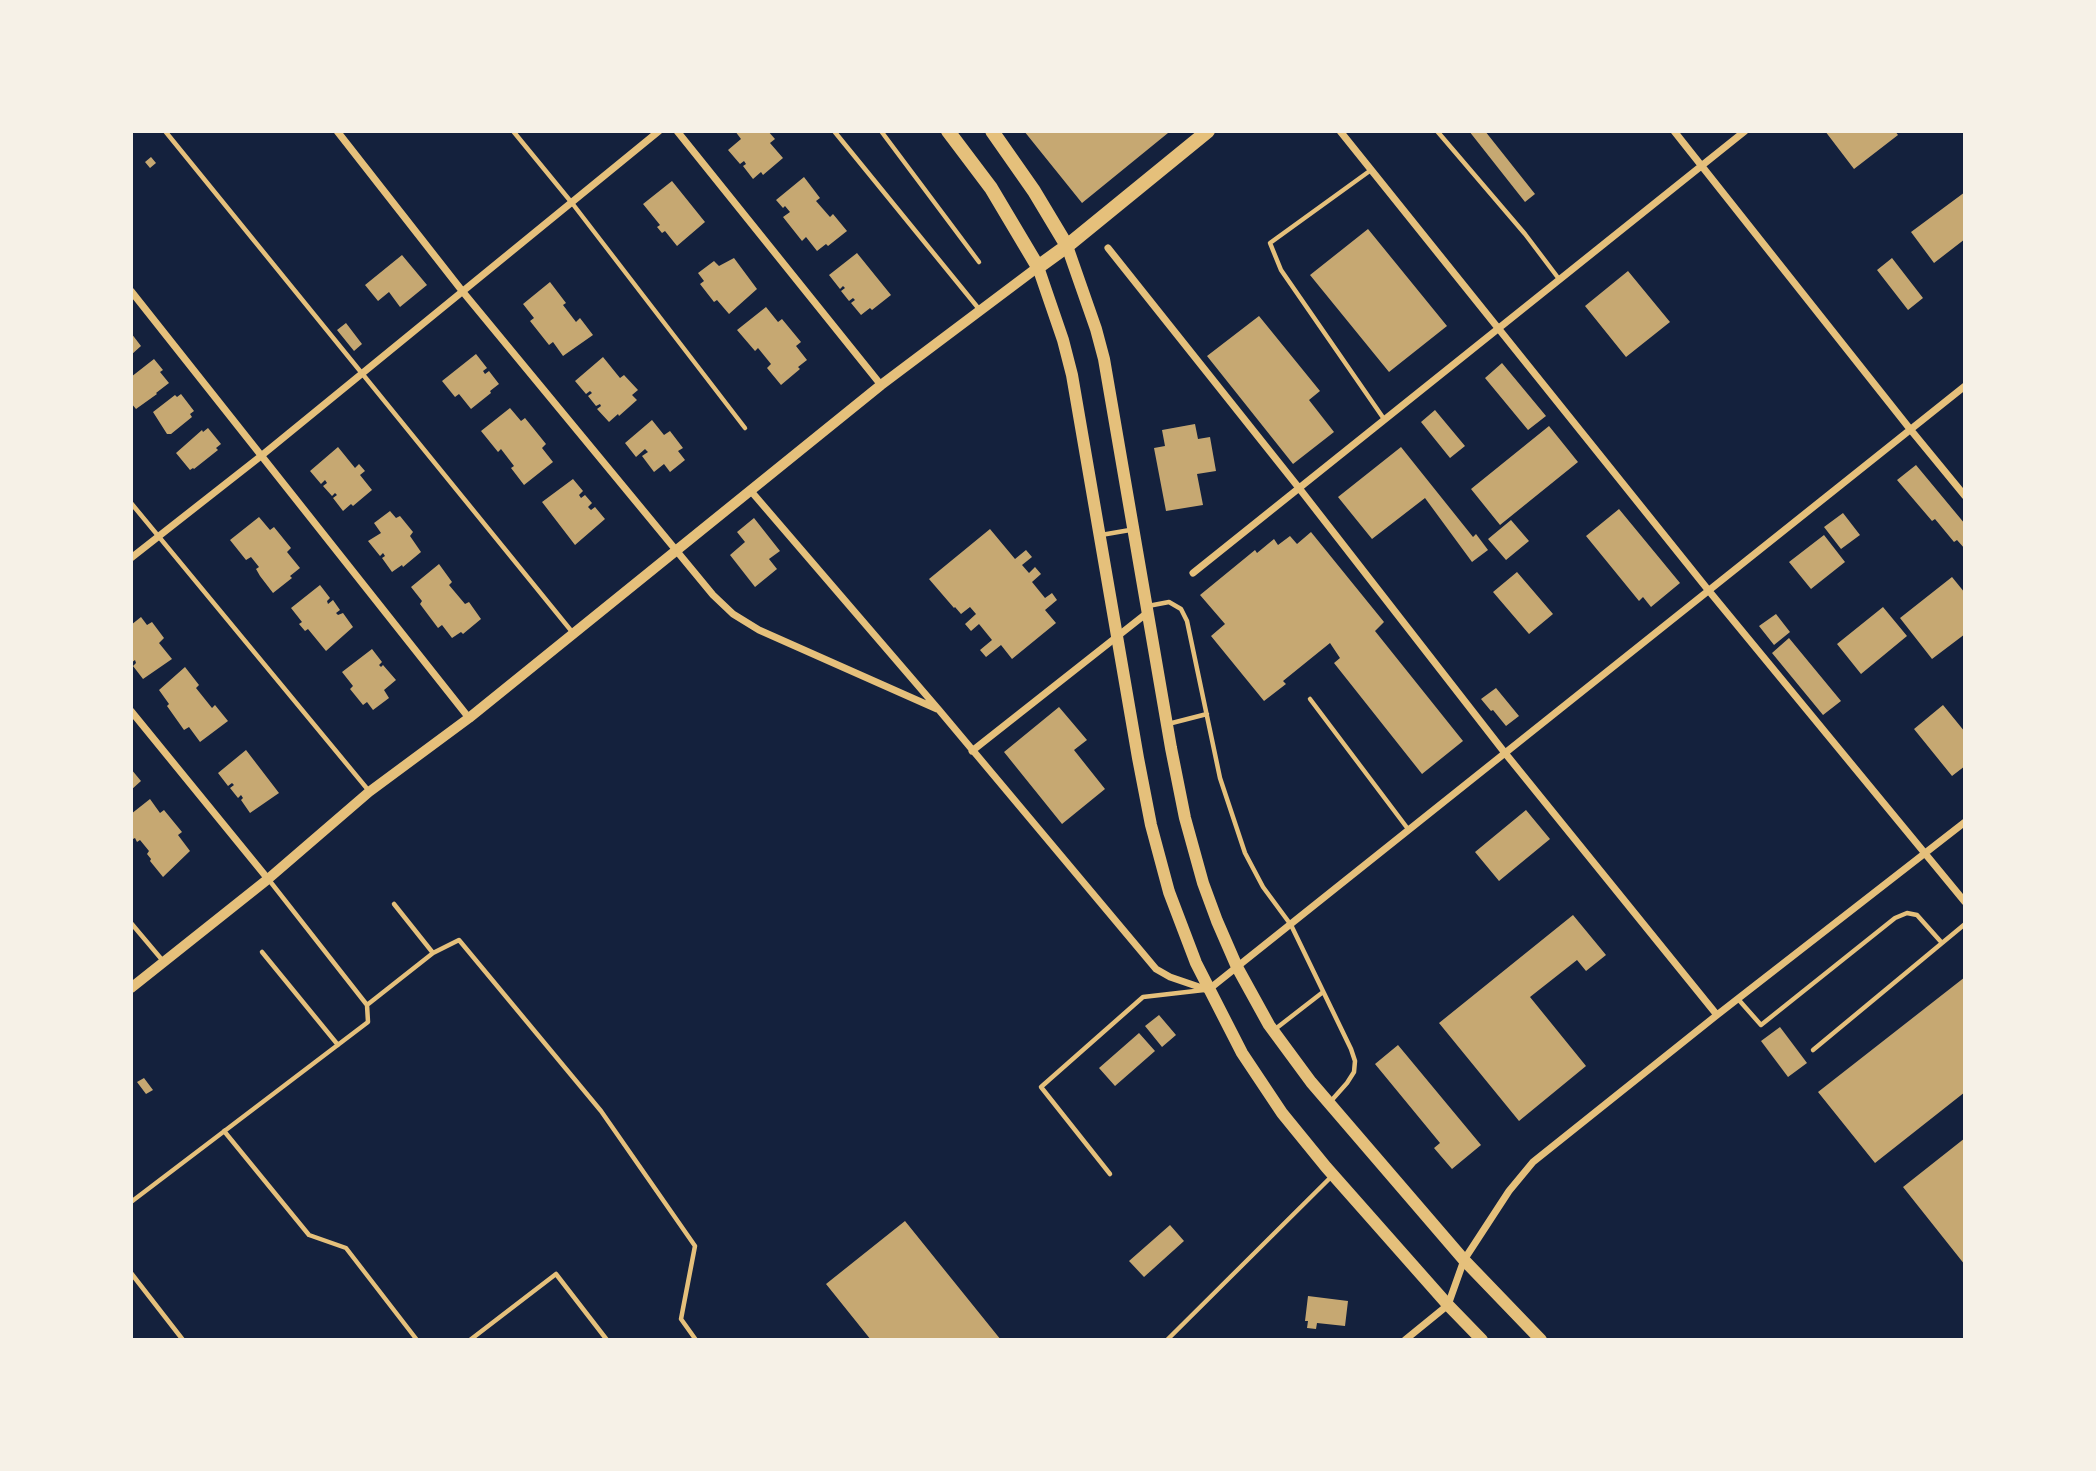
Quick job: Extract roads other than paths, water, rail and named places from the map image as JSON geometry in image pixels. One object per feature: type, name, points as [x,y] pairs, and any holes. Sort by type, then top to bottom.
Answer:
[{"type":"main road","points":[[948,131],[991,188],[1038,267],[1063,340],[1072,375],[1138,758],[1156,845],[1178,916],[1208,990],[1242,1054],[1296,1131],[1448,1305],[1482,1340]]},
{"type":"main road","points":[[992,131],[1034,191],[1067,246],[1096,329],[1104,359],[1167,724],[1193,850],[1217,921],[1237,967],[1273,1031],[1328,1104],[1464,1260],[1541,1340]]},
{"type":"main road","points":[[1038,267],[1208,131]]},
{"type":"street","points":[[337,131],[463,292],[713,596],[733,614],[759,630],[939,710]]},
{"type":"street","points":[[131,558],[261,456],[659,131]]},
{"type":"street","points":[[677,131],[881,385]]},
{"type":"street","points":[[1340,131],[1709,591],[1965,902]]},
{"type":"street","points":[[1674,131],[1965,496]]},
{"type":"street","points":[[1193,573],[1745,131]]},
{"type":"street","points":[[1108,248],[1505,753],[1717,1015]]},
{"type":"street","points":[[131,988],[268,879],[369,792],[469,718],[881,385],[1038,267]]},
{"type":"street","points":[[131,291],[469,718]]},
{"type":"street","points":[[751,490],[1156,969],[1179,981],[1208,990],[1965,386]]},
{"type":"street","points":[[972,751],[1147,609]]},
{"type":"street","points":[[131,711],[268,879]]},
{"type":"street","points":[[1405,1340],[1448,1305],[1464,1260],[1509,1191],[1533,1162],[1965,822]]},
{"type":"lane","points":[[165,131],[574,634]]},
{"type":"lane","points":[[513,131],[572,203],[745,428]]},
{"type":"lane","points":[[834,131],[980,310]]},
{"type":"lane","points":[[881,131],[979,262]]},
{"type":"lane","points":[[1437,131],[1524,233],[1559,279]]},
{"type":"lane","points":[[1371,170],[1270,243],[1281,270],[1385,419]]},
{"type":"lane","points":[[131,503],[369,792]]},
{"type":"lane","points":[[1100,535],[1134,530]]},
{"type":"lane","points":[[1147,609],[1169,602],[1181,609],[1187,621],[1220,778],[1245,853],[1263,887],[1291,925],[1352,1049],[1354,1072],[1328,1104]]},
{"type":"lane","points":[[1310,699],[1409,830]]},
{"type":"lane","points":[[1167,724],[1208,714]]},
{"type":"lane","points":[[131,1202],[368,1021],[367,1005],[268,879]]},
{"type":"lane","points":[[394,904],[433,953]]},
{"type":"lane","points":[[1738,999],[1761,1026],[1895,918],[1907,913],[1917,915],[1942,943]]},
{"type":"lane","points":[[131,923],[163,962]]},
{"type":"lane","points":[[1813,1050],[1965,924]]},
{"type":"lane","points":[[367,1005],[433,953],[459,940],[601,1111],[695,1245],[681,1319],[696,1340]]},
{"type":"lane","points":[[262,952],[338,1045]]},
{"type":"lane","points":[[1110,1174],[1041,1087],[1143,997],[1208,990]]},
{"type":"lane","points":[[1273,1031],[1324,992]]},
{"type":"lane","points":[[224,1131],[309,1235],[346,1248],[417,1340]]},
{"type":"lane","points":[[1167,1340],[1333,1175]]},
{"type":"lane","points":[[131,1273],[183,1340]]},
{"type":"lane","points":[[470,1340],[556,1274],[607,1340]]}]
